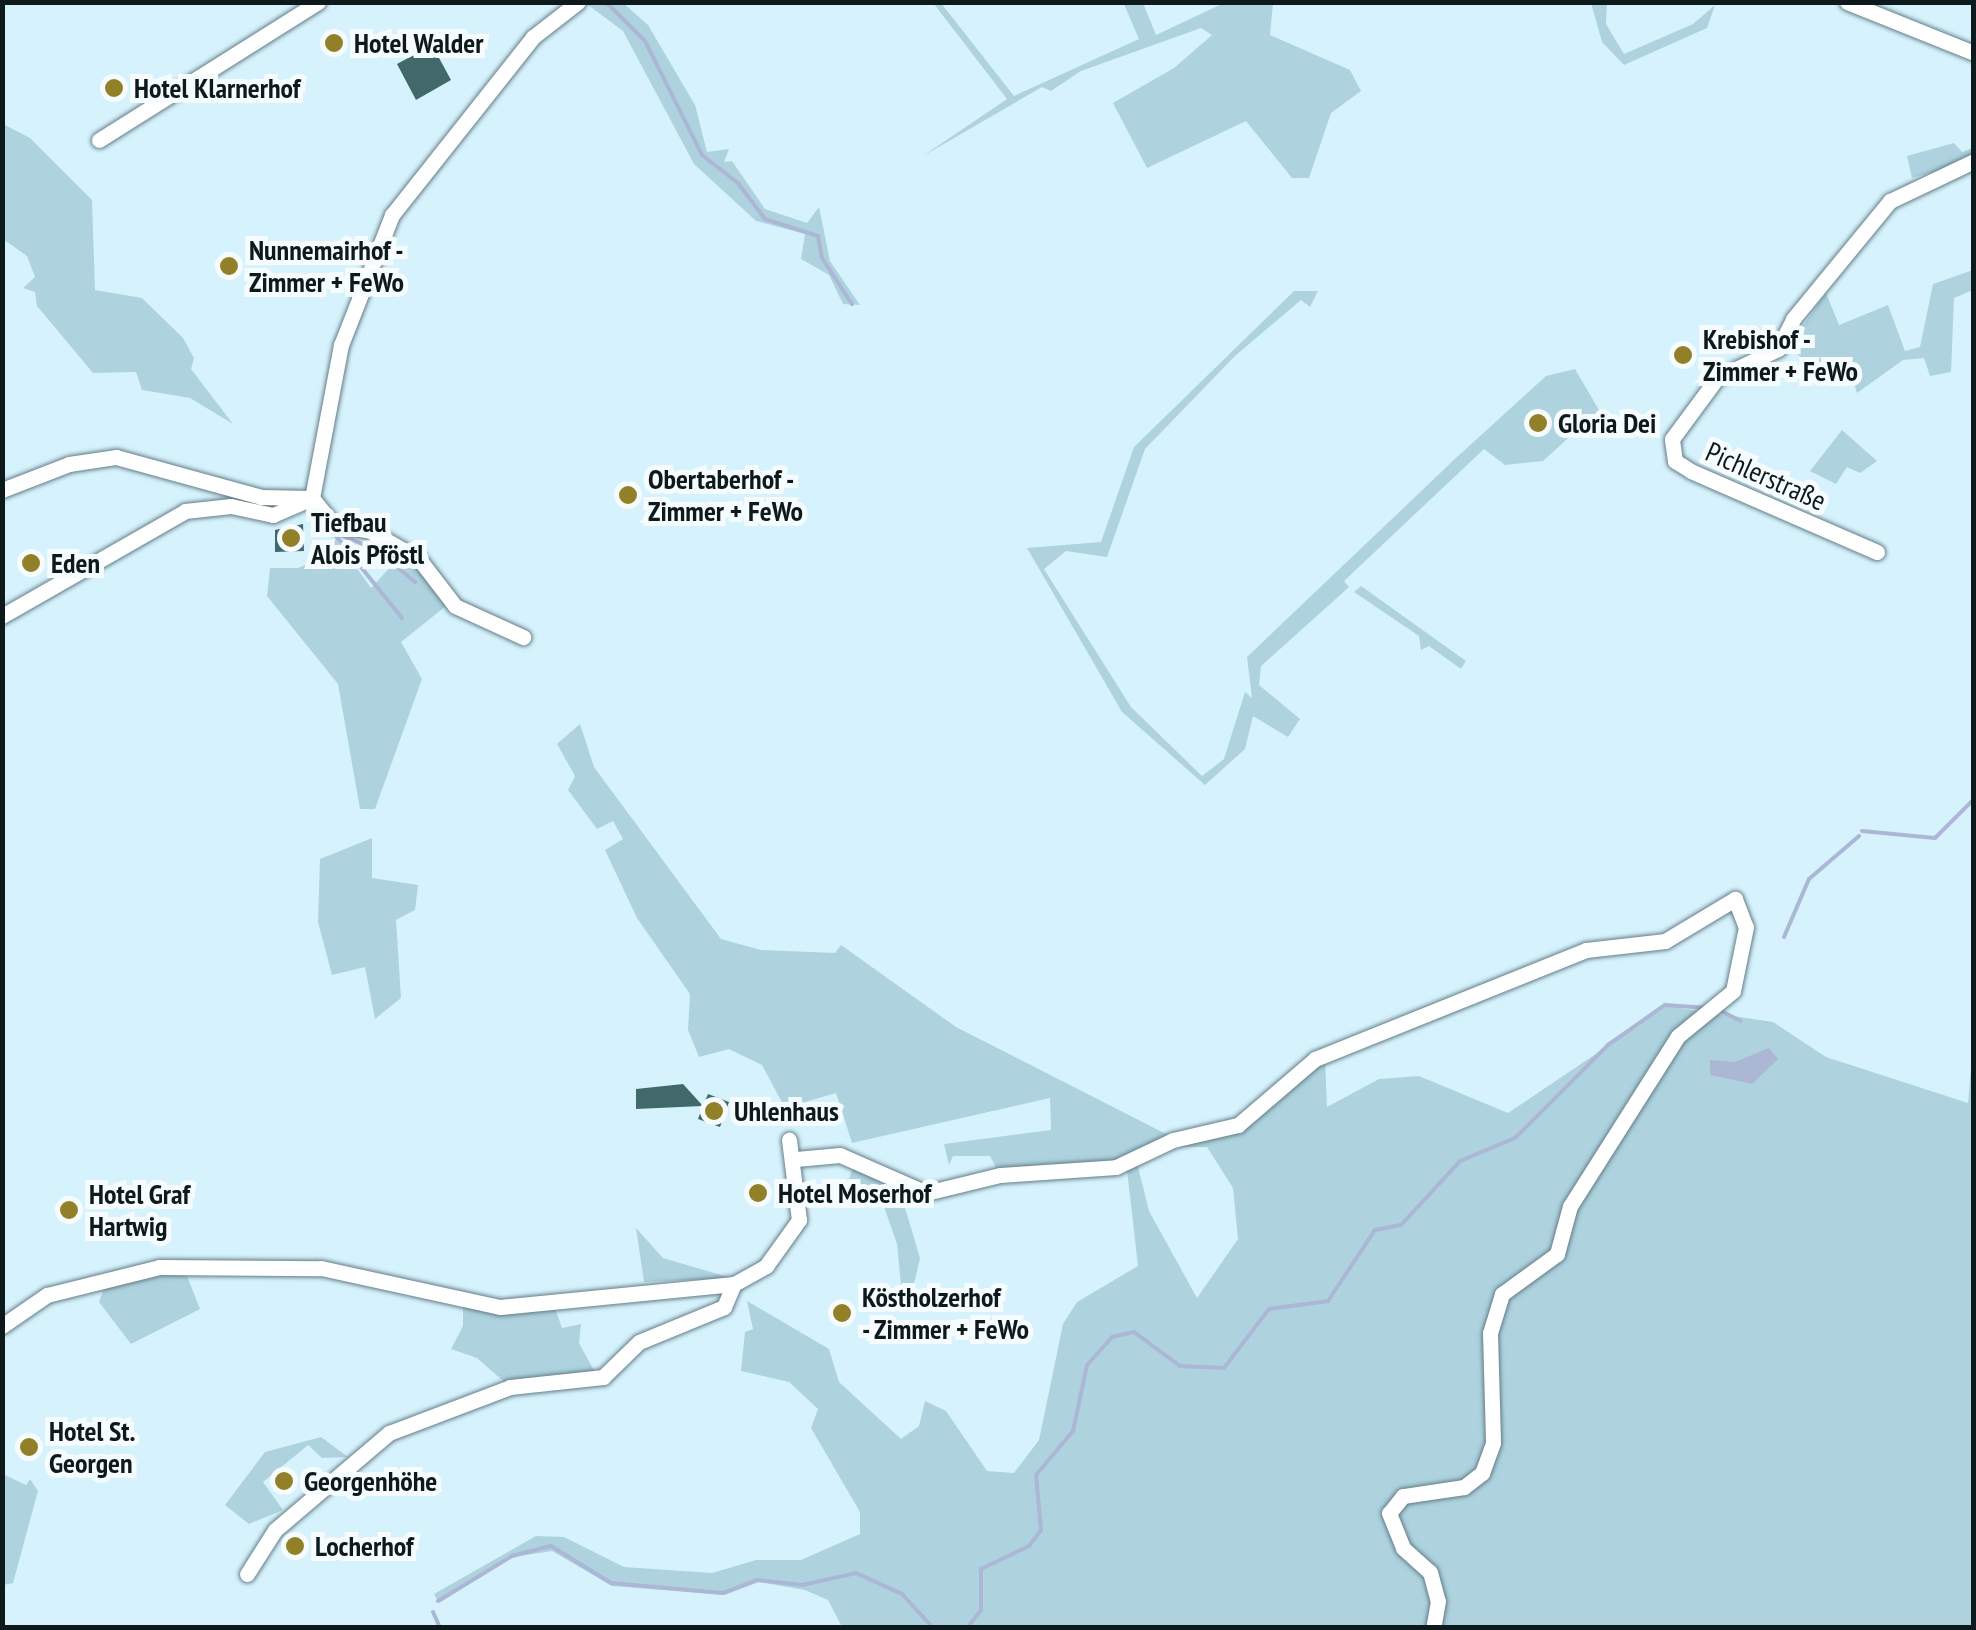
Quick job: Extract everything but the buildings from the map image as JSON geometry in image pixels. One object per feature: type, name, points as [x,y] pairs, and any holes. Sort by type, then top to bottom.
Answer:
[{"type":"street","points":[[100,140],[318,2]]},
{"type":"street","points":[[523,637],[454,606],[420,559],[370,531],[334,525],[312,498],[340,345],[392,215],[533,37],[578,2]]},
{"type":"street","points":[[1847,2],[1974,53]]},
{"type":"street","name":"Pichlerstraße","points":[[1878,552],[1736,496],[1675,460],[1670,449],[1682,420],[1717,378],[1778,350],[1793,319],[1890,201],[1974,161]]},
{"type":"street","points":[[5,489],[116,457],[261,497],[312,498]]},
{"type":"street","points":[[2,616],[185,511],[231,506],[274,515],[312,498]]},
{"type":"street","points":[[796,1160],[840,1154],[926,1193],[1000,1175],[1116,1167],[1173,1140],[1238,1125],[1315,1059],[1586,950],[1665,941],[1735,899],[1746,926],[1733,992],[1678,1036],[1570,1206],[1557,1254],[1502,1294],[1490,1333],[1493,1443],[1482,1473],[1464,1488],[1403,1496],[1389,1513],[1404,1548],[1436,1587],[1433,1628]]},
{"type":"street","points":[[2,1326],[47,1295],[160,1266],[321,1268],[500,1307],[734,1284],[766,1266],[799,1220],[796,1160],[789,1140]]},
{"type":"street","points":[[247,1574],[275,1530],[389,1433],[498,1390],[603,1377],[639,1342],[729,1303],[734,1284]]},
{"type":"shaded area","points":[[622,2],[648,25],[695,105],[707,152],[729,149],[724,162],[732,161],[765,209],[807,223],[819,207],[830,261],[860,305],[843,304],[829,275],[801,259],[805,234],[756,221],[694,164],[623,31],[588,5]]},
{"type":"shaded area","points":[[1123,2],[1143,3],[1156,35],[1224,3],[1273,3],[1270,35],[1350,70],[1361,91],[1331,113],[1309,178],[1292,178],[1246,121],[1147,168],[1113,103],[1174,68],[1212,35],[1201,28],[1081,71],[1051,91],[1042,87],[923,156],[1007,99],[934,4],[915,3],[941,3],[1014,96],[1139,39]]},
{"type":"shaded area","points":[[1591,3],[1607,3],[1606,24],[1624,54],[1693,24],[1715,5],[1707,28],[1624,65],[1602,42]]},
{"type":"shaded area","points":[[3,124],[30,138],[92,200],[95,290],[142,298],[183,338],[194,358],[191,369],[233,424],[190,398],[142,390],[136,372],[93,373],[37,306],[35,292],[23,288],[35,277],[27,256],[3,239]]},
{"type":"shaded area","points":[[1954,143],[1962,152],[1973,148],[1973,161],[1912,178],[1907,156]]},
{"type":"shaded area","points":[[1973,270],[1973,290],[1954,298],[1951,372],[1930,376],[1924,358],[1903,360],[1857,393],[1850,370],[1838,366],[1829,379],[1788,347],[1826,293],[1839,325],[1888,305],[1905,351],[1920,347],[1933,284]]},
{"type":"shaded area","points":[[1294,291],[1318,291],[1310,307],[1301,300],[1235,356],[1145,449],[1107,557],[1066,551],[1044,569],[1131,707],[1202,776],[1224,759],[1245,692],[1252,698],[1247,657],[1457,457],[1546,376],[1575,369],[1599,410],[1543,461],[1505,465],[1484,449],[1344,581],[1349,587],[1261,666],[1259,685],[1300,719],[1288,737],[1253,716],[1245,749],[1205,785],[1122,712],[1027,548],[1101,542],[1134,447]]},
{"type":"shaded area","points":[[1842,430],[1877,461],[1860,473],[1847,467],[1836,484],[1810,471]]},
{"type":"shaded area","points":[[336,539],[371,588],[394,563],[387,557],[393,546],[418,563],[446,606],[401,642],[422,679],[375,809],[360,809],[338,684],[267,596],[270,568],[298,568],[323,557]]},
{"type":"shaded area","points":[[1361,586],[1466,661],[1461,669],[1429,646],[1421,650],[1419,636],[1354,592]]},
{"type":"shaded area","points":[[580,724],[594,767],[721,939],[761,950],[835,953],[841,945],[956,1027],[1170,1136],[1121,1161],[1000,1175],[990,1156],[953,1156],[949,1165],[944,1144],[1051,1130],[1050,1098],[852,1143],[836,1093],[785,1108],[762,1065],[729,1049],[699,1057],[688,1030],[690,994],[637,918],[605,850],[623,839],[613,821],[597,829],[568,790],[575,776],[557,744]]},
{"type":"shaded area","points":[[372,838],[372,878],[418,885],[415,910],[396,920],[401,998],[375,1019],[365,967],[332,975],[318,922],[320,859]]},
{"type":"shaded area","points":[[1667,1006],[1773,1022],[1826,1057],[1968,1103],[1973,1045],[1973,1627],[842,1627],[828,1600],[805,1590],[759,1582],[725,1595],[612,1586],[552,1551],[513,1557],[439,1603],[434,1594],[536,1536],[564,1537],[624,1567],[712,1573],[756,1560],[801,1560],[860,1534],[860,1512],[811,1428],[818,1409],[789,1382],[741,1371],[745,1332],[753,1329],[747,1301],[829,1349],[839,1382],[901,1439],[919,1426],[925,1401],[946,1411],[987,1471],[1014,1473],[1039,1440],[1063,1324],[1077,1302],[1138,1266],[1127,1170],[1137,1163],[1149,1211],[1197,1298],[1238,1239],[1233,1188],[1207,1147],[1175,1147],[1139,1162],[1173,1140],[1218,1131],[1325,1058],[1327,1107],[1379,1079],[1419,1076],[1508,1113]]},
{"type":"shaded area","points":[[1769,1048],[1778,1059],[1752,1084],[1710,1075],[1710,1060],[1735,1062]]},
{"type":"shaded area","points":[[854,1165],[891,1181],[903,1201],[920,1258],[910,1302],[902,1296],[897,1244],[882,1201],[846,1187]]},
{"type":"shaded area","points":[[636,1228],[663,1258],[731,1278],[644,1282]]},
{"type":"shaded area","points":[[185,1271],[200,1309],[131,1344],[99,1302],[104,1289],[144,1274]]},
{"type":"shaded area","points":[[463,1299],[554,1305],[562,1328],[581,1324],[579,1343],[597,1376],[510,1387],[477,1358],[451,1349],[463,1326]]},
{"type":"shaded area","points":[[321,1437],[348,1457],[322,1458],[308,1445],[263,1482],[283,1510],[249,1524],[225,1505],[265,1452]]},
{"type":"shaded area","points":[[3,1474],[26,1485],[30,1479],[38,1491],[13,1583],[3,1585]]},
{"type":"waterway","points":[[606,2],[645,41],[702,155],[738,183],[765,219],[818,236],[822,258],[852,304]]},
{"type":"waterway","points":[[338,534],[377,550],[415,582]]},
{"type":"waterway","points":[[336,536],[402,618]]},
{"type":"waterway","points":[[1862,831],[1935,838],[1974,799]]},
{"type":"waterway","points":[[1784,937],[1809,879],[1859,836]]},
{"type":"waterway","points":[[967,1628],[981,1610],[981,1569],[1029,1546],[1041,1530],[1036,1475],[1073,1431],[1087,1365],[1112,1337],[1134,1332],[1180,1366],[1224,1368],[1269,1309],[1328,1301],[1375,1230],[1401,1225],[1460,1161],[1515,1138],[1608,1045],[1665,1005],[1708,1008]]},
{"type":"waterway","points":[[1721,1011],[1741,1021]]},
{"type":"waterway","points":[[438,1601],[512,1556],[551,1546],[611,1583],[723,1593],[757,1580],[802,1585],[856,1573],[902,1594],[933,1628]]},
{"type":"waterway","points":[[433,1612],[440,1628]]},
{"type":"place","name":"Hotel Walder","points":[[334,43]]},
{"type":"place","name":"Hotel Klarnerhof","points":[[114,88]]},
{"type":"place","name":"Nunnemairhof - Zimmer + FeWo","points":[[229,266]]},
{"type":"place","name":"Krebishof - Zimmer + FeWo","points":[[1683,355]]},
{"type":"place","name":"Gloria Dei","points":[[1538,423]]},
{"type":"place","name":"Obertaberhof - Zimmer + FeWo","points":[[628,495]]},
{"type":"place","name":"Tiefbau Alois Pföstl","points":[[291,538]]},
{"type":"place","name":"Eden","points":[[31,563]]},
{"type":"place","name":"Uhlenhaus","points":[[714,1111]]},
{"type":"place","name":"Hotel Moserhof","points":[[758,1193]]},
{"type":"place","name":"Hotel Graf Hartwig","points":[[69,1210]]},
{"type":"place","name":"Köstholzerhof - Zimmer + FeWo","points":[[842,1313]]},
{"type":"place","name":"Hotel St. Georgen","points":[[29,1447]]},
{"type":"place","name":"Georgenhöhe","points":[[284,1481]]},
{"type":"place","name":"Locherhof","points":[[295,1546]]}]
